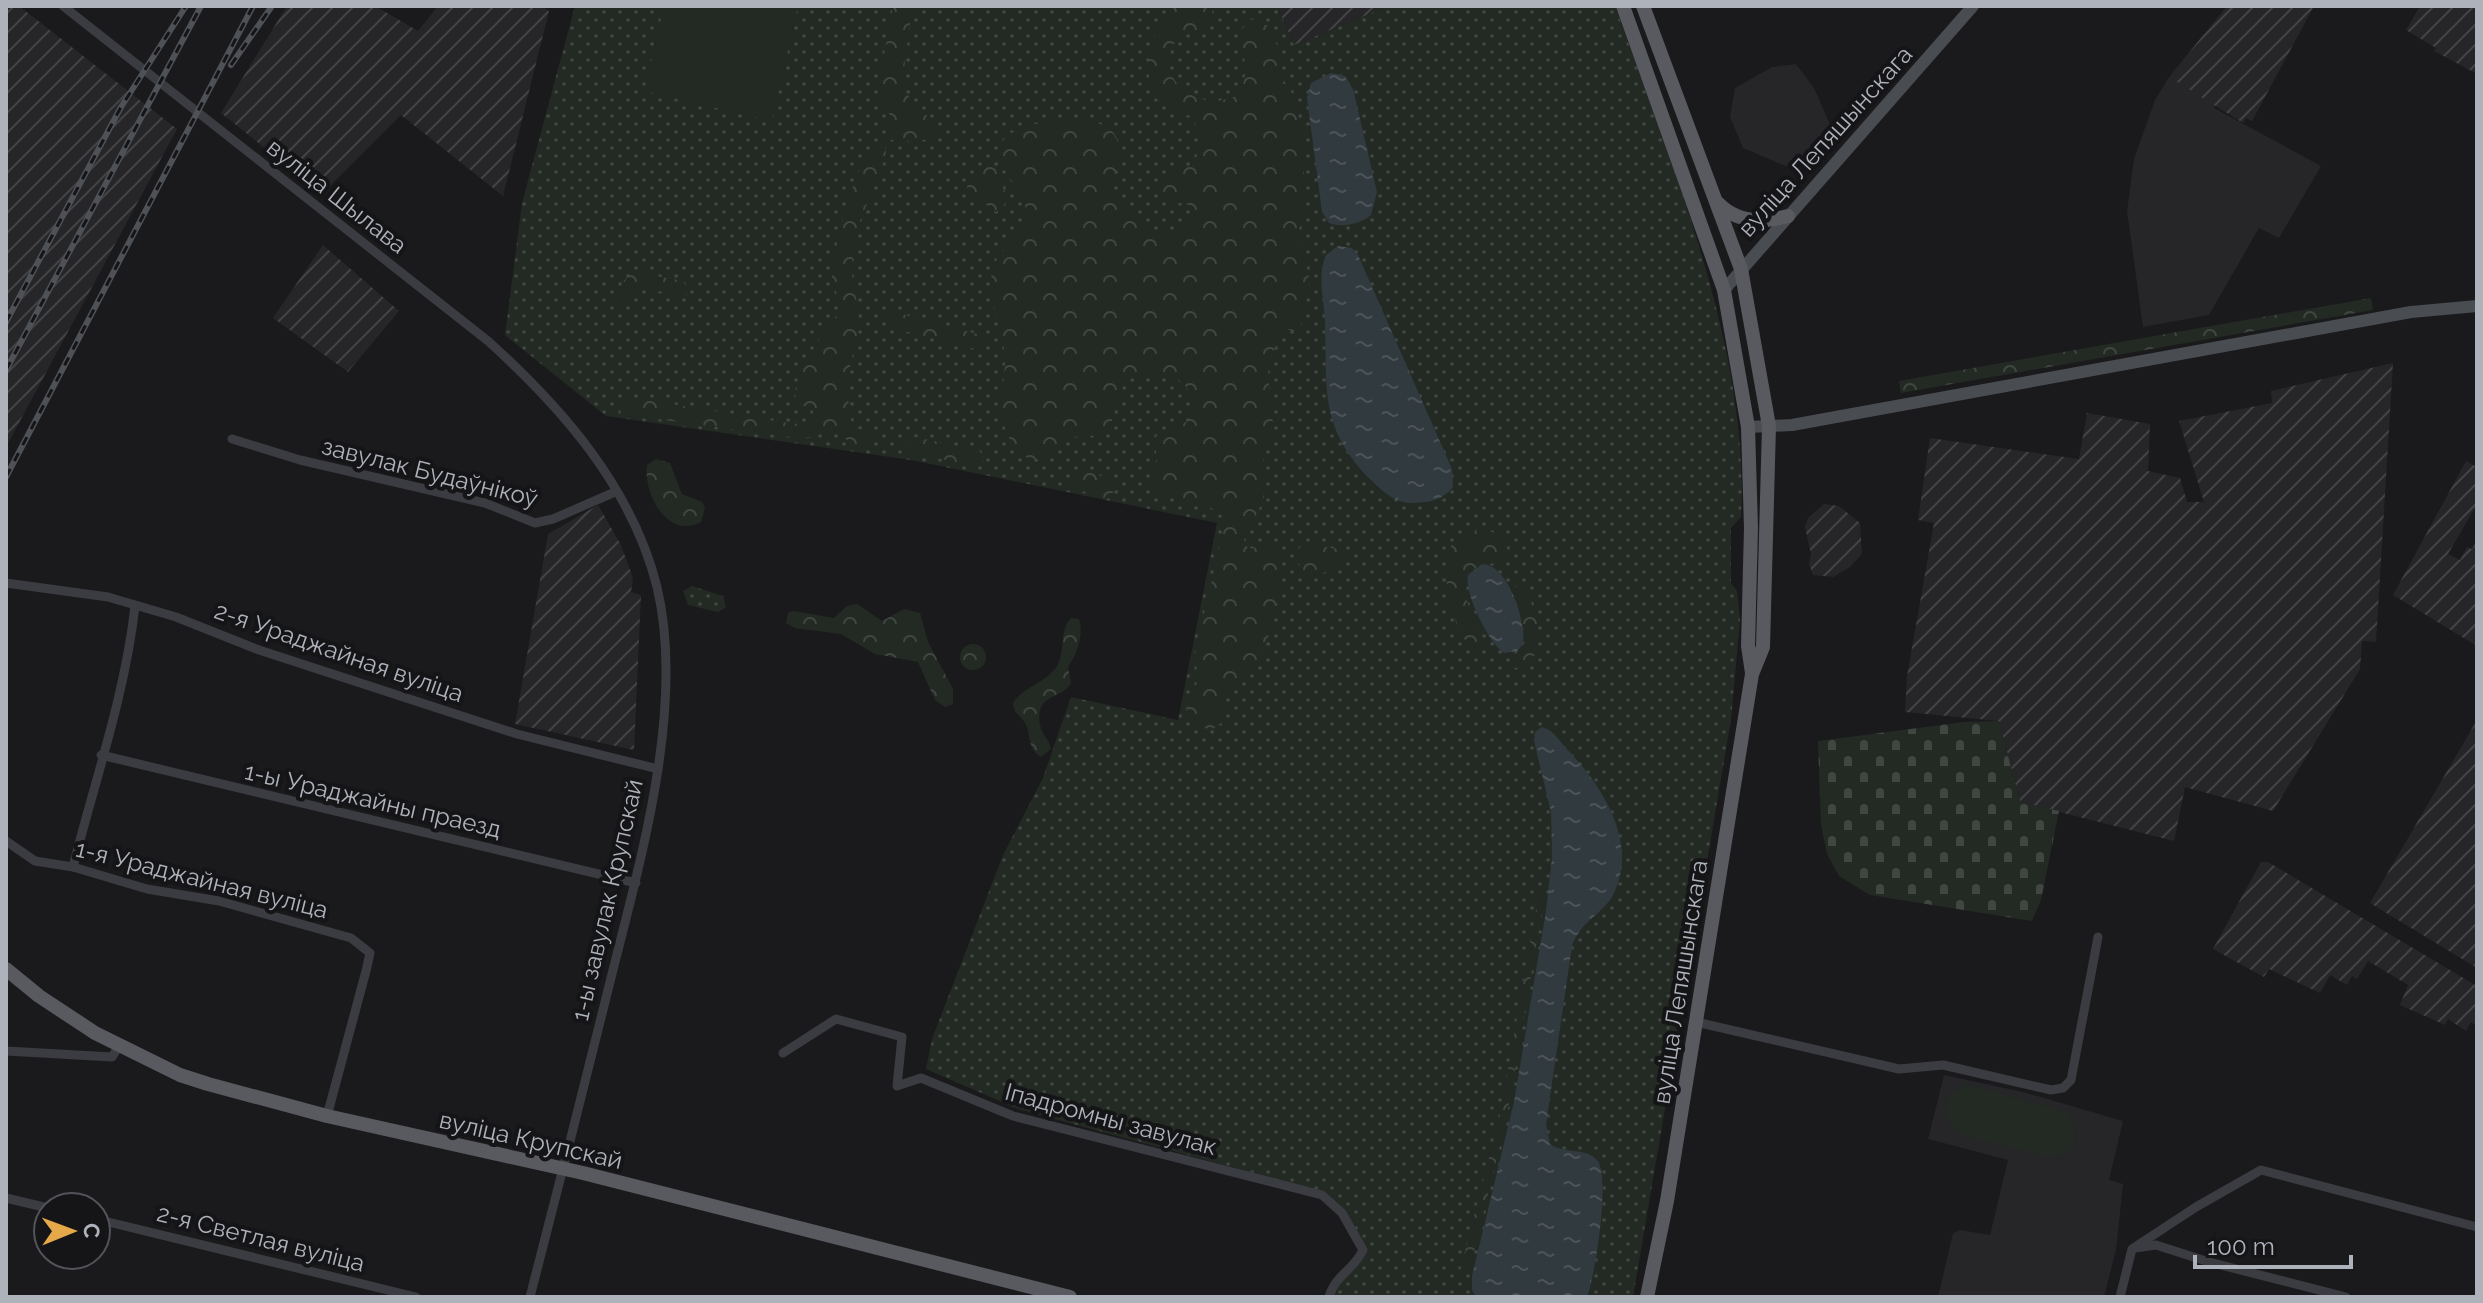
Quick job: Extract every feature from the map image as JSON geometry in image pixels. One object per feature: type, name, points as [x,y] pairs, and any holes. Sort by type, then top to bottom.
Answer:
[{"type":"main road","points":[[1623,6],[1724,290]]},
{"type":"main road","points":[[1643,6],[1741,269]]},
{"type":"main road","name":"вуліца Лепяшынскага","points":[[1752,674],[1748,646],[1751,528],[1748,427],[1724,290],[1973,6]]},
{"type":"main road","points":[[1714,199],[1726,211],[1747,220],[1771,221],[1788,216]]},
{"type":"main road","name":"вуліца Лепяшынскага","points":[[1647,1297],[1696,1022],[1752,674],[1763,647],[1769,426],[1741,269]]},
{"type":"main road","points":[[1748,427],[1769,426],[2278,339],[2411,312],[2477,306]]},
{"type":"main road","name":"вуліца Крупскай","points":[[6,969],[39,996],[119,1046],[208,1084],[327,1116],[564,1169],[1070,1297]]},
{"type":"street","name":"вуліца Шылава","points":[[63,6],[488,341],[535,383],[577,429]]},
{"type":"street","name":"1-ы завулак Крупскай","points":[[530,1297],[636,883],[658,769],[664,671],[661,609],[645,549],[577,429]]},
{"type":"street","name":"завулак Будаўнікоў","points":[[232,439],[300,460],[485,503],[535,523],[615,492]]},
{"type":"street","name":"2-я Ураджайная вуліца","points":[[6,583],[18,582],[108,597],[176,617],[259,650],[517,734],[658,769]]},
{"type":"street","points":[[73,867],[131,647],[135,606]]},
{"type":"street","name":"1-ы Ураджайны праезд","points":[[101,755],[636,883]]},
{"type":"street","name":"1-я Ураджайная вуліца","points":[[6,841],[35,861],[73,867],[147,889],[219,901],[351,938],[370,953],[327,1116]]},
{"type":"street","points":[[1696,1022],[1899,1069],[1943,1065],[2051,1090],[2063,1088],[2071,1080],[2098,937]]},
{"type":"street","name":"Іпадромны завулак","points":[[783,1053],[836,1019],[902,1037],[897,1086],[921,1078],[1013,1116],[1322,1195],[1342,1213],[1363,1250],[1359,1258],[1333,1282],[1329,1297]]},
{"type":"street","points":[[6,1051],[112,1057],[119,1046]]},
{"type":"street","points":[[2120,1297],[2132,1249],[2261,1170],[2477,1227]]},
{"type":"street","points":[[6,1198],[32,1204]]},
{"type":"street","name":"2-я Светлая вуліца","points":[[112,1223],[416,1297]]},
{"type":"street","points":[[2132,1249],[2156,1245],[2209,1262],[2346,1297]]},
{"type":"shaded area","points":[[6,6],[19,6],[177,129],[6,447]]},
{"type":"shaded area","points":[[287,6],[375,6],[418,31],[438,6],[542,6],[549,11],[503,196],[401,115],[322,194],[221,113]]},
{"type":"shaded area","points":[[1277,6],[1389,6],[1294,45]]},
{"type":"shaded area","points":[[2227,6],[2314,6],[2252,121],[2246,118],[2243,123],[2169,77]]},
{"type":"shaded area","points":[[2420,6],[2477,6],[2477,74],[2434,51],[2436,48],[2406,30]]},
{"type":"shaded area","points":[[1796,64],[1814,88],[1833,131],[1795,170],[1743,148],[1730,117],[1735,88],[1772,67]]},
{"type":"shaded area","points":[[2169,77],[2215,104],[2214,108],[2321,166],[2279,238],[2259,228],[2209,315],[2143,327],[2127,211],[2134,159],[2155,100]]},
{"type":"shaded area","points":[[323,245],[399,311],[348,372],[273,318]]},
{"type":"shaded area","points":[[2393,363],[2376,642],[2362,641],[2360,669],[2273,811],[2185,787],[2174,841],[2020,802],[1999,721],[1905,712],[1907,676],[1934,523],[1918,520],[1930,438],[2079,459],[2087,413],[2150,424],[2148,471],[2180,478],[2187,502],[2204,502],[2179,421],[2272,403],[2271,391]]},
{"type":"shaded area","points":[[2466,461],[2477,467],[2477,504],[2448,554],[2460,560],[2467,547],[2472,549],[2477,540],[2477,646],[2393,595]]},
{"type":"shaded area","points":[[1824,504],[1839,506],[1860,523],[1862,554],[1850,567],[1833,577],[1813,575],[1809,564],[1811,554],[1805,527],[1808,518]]},
{"type":"shaded area","points":[[598,505],[621,545],[633,578],[631,592],[641,595],[634,750],[515,724],[548,534]]},
{"type":"shaded area","points":[[2477,720],[2477,968],[2370,903]]},
{"type":"shaded area","points":[[2261,862],[2268,862],[2477,986],[2477,1026],[2471,1022],[2466,1031],[2448,1019],[2445,1025],[2400,1005],[2408,985],[2368,961],[2357,979],[2352,976],[2347,985],[2330,975],[2320,993],[2269,969],[2264,977],[2213,949]]},
{"type":"shaded area","points":[[1944,1075],[2023,1092],[2123,1121],[2109,1180],[2123,1184],[2116,1250],[2104,1297],[1938,1297],[1953,1233],[1960,1230],[1990,1235],[2008,1160],[1928,1139]]},
{"type":"green space","points":[[575,6],[1277,6],[1294,45],[1389,6],[1615,6],[1682,192],[1720,323],[1733,389],[1740,453],[1741,517],[1731,528],[1731,583],[1737,591],[1740,619],[1731,720],[1633,1297],[1327,1297],[1361,1249],[1324,1192],[1018,1109],[926,1069],[932,1039],[1003,855],[1043,778],[1071,697],[1178,720],[1217,523],[911,460],[606,416],[505,335],[522,203]]},
{"type":"green space","points":[[664,6],[798,6],[772,121],[644,91]]},
{"type":"green space","points":[[893,6],[912,8],[902,85],[916,109],[936,121],[939,130],[930,140],[897,141],[888,138],[890,115],[878,96],[878,87]]},
{"type":"green space","points":[[1172,6],[1212,6],[1213,20],[1209,28],[1179,37],[1171,52],[1169,66],[1174,79],[1183,89],[1196,97],[1210,100],[1226,99],[1241,93],[1246,70],[1240,31],[1252,19],[1269,26],[1277,45],[1279,73],[1292,93],[1302,128],[1305,199],[1299,231],[1310,282],[1301,326],[1294,331],[1280,328],[1268,373],[1273,424],[1263,463],[1264,499],[1244,539],[1248,549],[1268,545],[1278,551],[1281,564],[1279,596],[1270,631],[1257,662],[1247,677],[1223,700],[1221,723],[1212,730],[1192,725],[1186,711],[1198,680],[1195,653],[1222,535],[1222,516],[1210,507],[1157,494],[1148,480],[1156,463],[1156,436],[1188,421],[1191,415],[1189,392],[1176,378],[1134,377],[1118,397],[1112,421],[1103,435],[1072,437],[1041,460],[1025,457],[1011,441],[1003,422],[1004,350],[991,283],[995,263],[1021,231],[1026,215],[1022,196],[1005,170],[999,153],[1008,135],[1021,128],[1057,120],[1093,122],[1107,127],[1118,143],[1114,201],[1134,208],[1147,234],[1173,231],[1194,217],[1190,205],[1164,200],[1156,188],[1161,175],[1193,165],[1200,148],[1194,118],[1158,101],[1149,77],[1153,39]]},
{"type":"green space","points":[[878,142],[885,145],[886,156],[860,221],[851,268],[860,323],[850,367],[848,415],[856,428],[871,433],[869,445],[858,446],[831,431],[805,439],[621,414],[619,405],[628,397],[794,424],[813,420],[813,411],[796,401],[797,381],[824,326],[842,312],[832,277],[836,247],[854,183],[870,150]]},
{"type":"green space","points":[[988,165],[996,169],[1006,195],[1005,204],[996,212],[967,188],[968,177]]},
{"type":"green space","points":[[635,272],[683,281],[690,292],[679,299],[654,289],[642,290],[622,311],[617,307],[619,292],[623,282]]},
{"type":"green space","points":[[2371,298],[2373,310],[1901,393],[1899,381]]},
{"type":"green space","points":[[894,312],[981,335],[989,345],[979,350],[888,327],[884,317]]},
{"type":"green space","points":[[915,437],[980,451],[984,463],[975,466],[912,453],[905,442]]},
{"type":"green space","points":[[656,459],[670,463],[682,494],[702,502],[705,508],[701,522],[689,526],[678,525],[660,511],[653,500],[647,476],[647,465]]},
{"type":"green space","points":[[1088,470],[1112,481],[1115,489],[1111,496],[1103,498],[1073,488],[1070,481],[1073,473]]},
{"type":"green space","points":[[1482,528],[1502,536],[1509,553],[1501,564],[1481,563],[1465,578],[1467,602],[1484,643],[1479,653],[1470,646],[1455,619],[1446,568],[1453,543]]},
{"type":"green space","points":[[1309,545],[1340,549],[1344,561],[1320,575],[1304,574],[1295,556],[1300,547]]},
{"type":"green space","points":[[692,586],[723,596],[726,607],[718,612],[688,605],[683,591]]},
{"type":"green space","points":[[1520,586],[1536,617],[1538,642],[1529,663],[1520,669],[1513,667],[1511,660],[1527,640],[1512,593],[1514,587]]},
{"type":"green space","points":[[857,604],[882,621],[904,609],[920,613],[928,642],[953,689],[953,704],[945,707],[935,700],[918,662],[875,654],[841,634],[795,628],[786,623],[788,613],[793,611],[834,618],[847,606]]},
{"type":"green space","points":[[1071,618],[1079,619],[1081,631],[1077,650],[1068,667],[1071,683],[1041,707],[1040,725],[1051,749],[1041,757],[1032,747],[1027,727],[1013,703],[1057,666],[1065,628]]},
{"type":"green space","points":[[973,644],[982,648],[986,657],[982,666],[973,670],[964,666],[960,657],[964,648]]},
{"type":"green space","points":[[1999,721],[2020,802],[2059,811],[2041,900],[2032,921],[1870,895],[1839,876],[1827,854],[1821,825],[1818,741],[1964,722]]},
{"type":"green space","points":[[1539,893],[1544,899],[1506,1121],[1469,1272],[1462,1278],[1460,1271],[1500,1115]]},
{"type":"green space","points":[[1966,1084],[2066,1112],[2074,1123],[2075,1143],[2068,1153],[2049,1157],[1960,1135],[1951,1127],[1945,1108],[1951,1094]]},
{"type":"water","points":[[1331,73],[1345,76],[1353,89],[1377,192],[1371,215],[1346,225],[1329,223],[1322,212],[1307,98],[1311,83]]},
{"type":"water","points":[[1338,246],[1352,248],[1358,255],[1452,469],[1453,487],[1436,500],[1408,503],[1386,493],[1355,462],[1334,426],[1327,388],[1321,280],[1326,255]]},
{"type":"water","points":[[1482,564],[1500,573],[1513,595],[1523,634],[1523,644],[1517,651],[1504,653],[1498,648],[1474,605],[1468,575]]},
{"type":"water","points":[[1542,727],[1558,738],[1602,795],[1619,833],[1622,853],[1621,873],[1614,893],[1581,930],[1572,946],[1546,1124],[1550,1144],[1586,1153],[1597,1160],[1602,1185],[1600,1227],[1587,1297],[1476,1297],[1472,1290],[1472,1276],[1514,1102],[1546,911],[1552,857],[1551,812],[1534,741],[1535,732]]},
{"type":"railway","points":[[6,322],[121,107],[186,6]]},
{"type":"railway","points":[[6,370],[201,6]]},
{"type":"railway","points":[[6,477],[253,6]]},
{"type":"railway","points":[[231,65],[272,6]]}]
